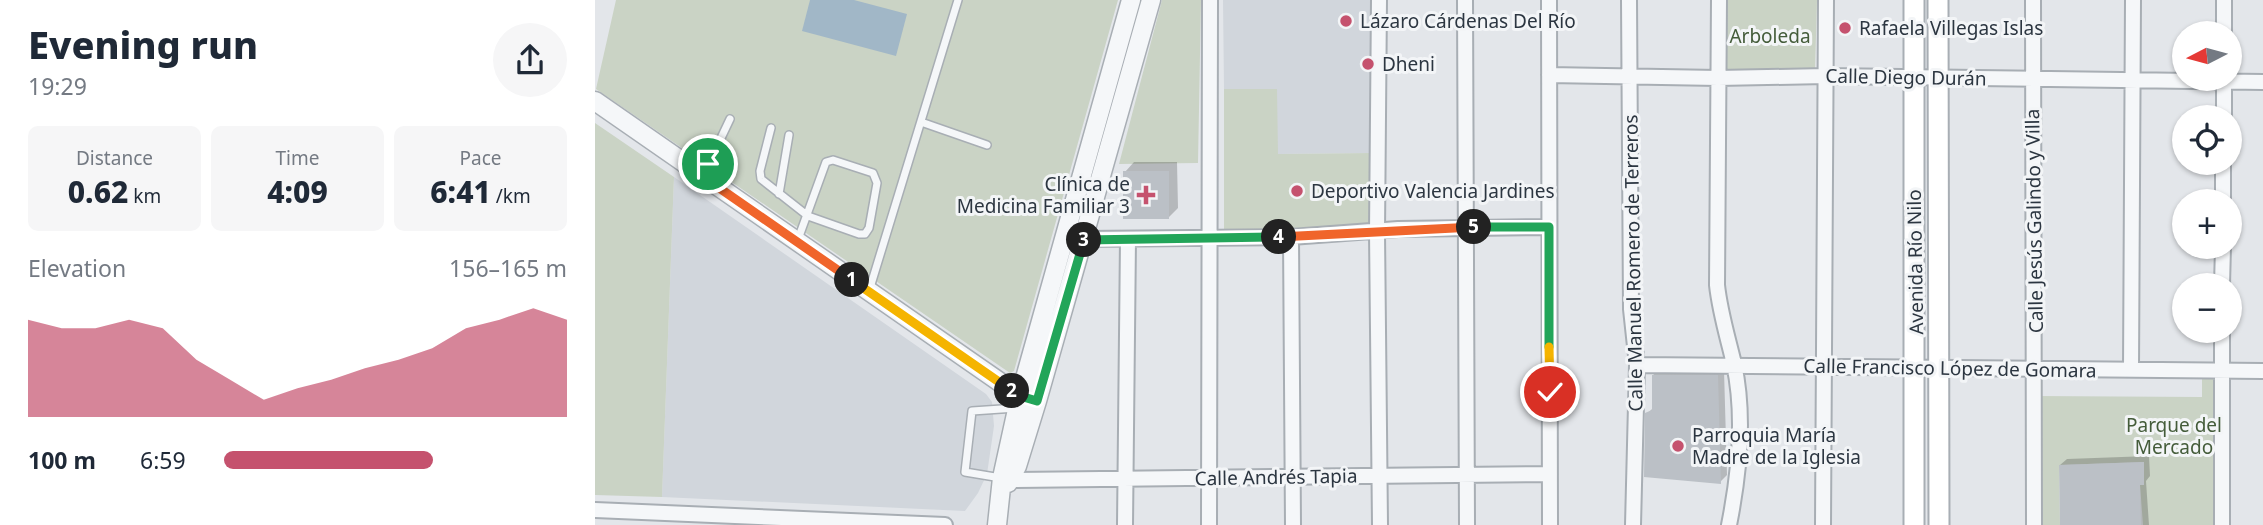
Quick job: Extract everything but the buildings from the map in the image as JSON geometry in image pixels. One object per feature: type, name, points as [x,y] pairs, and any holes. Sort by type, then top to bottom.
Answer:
[{"type":"main road","name":"Avenida Río Nilo","points":[[1914,525],[1915,0]]},
{"type":"main road","name":"Avenida Río Nilo","points":[[1938,0],[1939,525]]},
{"type":"street","points":[[997,525],[1005,483],[1017,466],[1025,402],[1131,0]]},
{"type":"street","points":[[1025,402],[1084,239],[1151,0]]},
{"type":"street","points":[[1209,525],[1210,0]]},
{"type":"street","points":[[1379,0],[1377,232],[1380,525]]},
{"type":"street","points":[[1465,0],[1467,525]]},
{"type":"street","points":[[1549,0],[1550,525]]},
{"type":"street","name":"Calle Manuel Romero de Terreros","points":[[1629,0],[1631,309],[1637,365],[1633,525]]},
{"type":"street","points":[[1719,0],[1717,285],[1721,319],[1734,366],[1739,457],[1738,481],[1729,525]]},
{"type":"street","points":[[1823,525],[1826,0]]},
{"type":"street","name":"Calle Jesús Galindo y Villa","points":[[2033,0],[2034,525]]},
{"type":"street","points":[[2131,369],[2133,0]]},
{"type":"street","points":[[2224,0],[2224,21]]},
{"type":"street","name":"Calle Diego Durán","points":[[1549,75],[2172,81]]},
{"type":"street","name":"Calle Diego Durán","points":[[2242,81],[2263,82]]},
{"type":"street","points":[[595,101],[1025,402]]},
{"type":"street","points":[[1084,239],[1291,237],[1465,227],[1549,227]]},
{"type":"street","points":[[1291,237],[1293,525]]},
{"type":"street","points":[[1125,525],[1128,239]]},
{"type":"street","points":[[2222,343],[2223,525]]},
{"type":"street","name":"Calle Francisco López de Gomara","points":[[1637,365],[2263,371]]},
{"type":"street","name":"Calle Andrés Tapia","points":[[1005,483],[1550,474]]},
{"type":"street","points":[[595,510],[618,518],[945,525]]},
{"type":"lane","points":[[869,292],[958,0]]},
{"type":"lane","points":[[702,176],[730,119]]},
{"type":"lane","points":[[921,122],[987,145]]},
{"type":"lane","points":[[771,128],[759,175],[808,216],[865,234],[869,228],[877,183],[873,173],[833,160],[826,162],[808,216],[797,242]]},
{"type":"lane","points":[[779,194],[789,135]]},
{"type":"lane","points":[[1005,483],[965,472],[972,411],[1025,402]]},
{"type":"shaded area","points":[[1223,0],[1370,0],[1370,153],[1277,154],[1277,89],[1224,89]]},
{"type":"shaded area","points":[[674,177],[986,394],[992,402],[994,426],[987,474],[965,511],[662,497]]},
{"type":"green space","points":[[616,0],[1118,0],[1014,371],[1010,373],[596,89]]},
{"type":"green space","points":[[1162,0],[1201,0],[1198,163],[1119,164]]},
{"type":"green space","name":"Arboleda","points":[[1724,0],[1817,0],[1815,71],[1723,73]]},
{"type":"green space","name":"Deportivo Valencia Jardines","points":[[1224,89],[1277,89],[1278,154],[1370,153],[1369,227],[1224,233]]},
{"type":"green space","points":[[595,123],[674,177],[662,497],[595,495]]},
{"type":"green space","name":"Parque del Mercado","points":[[2202,373],[2215,373],[2215,525],[2143,525],[2140,485],[2144,484],[2143,462],[2059,465],[2060,525],[2037,525],[2035,396],[2202,397]]},
{"type":"water","points":[[810,0],[854,0],[907,14],[896,56],[802,31]]},
{"type":"place","name":"Lázaro Cárdenas Del Río","points":[[1346,21]]},
{"type":"place","name":"Rafaela Villegas Islas","points":[[1845,28]]},
{"type":"place","name":"Dheni","points":[[1368,64]]},
{"type":"place","name":"Deportivo Valencia Jardines","points":[[1297,191]]},
{"type":"place","name":"Clínica de Medicina Familiar 3","points":[[1146,195]]},
{"type":"place","name":"Parroquia María Madre de la Iglesia","points":[[1678,446]]},
{"type":"route","points":[[708,164],[702,176],[1020,396],[1037,401],[1084,239],[1291,237],[1398,229],[1549,227],[1550,392]]}]
